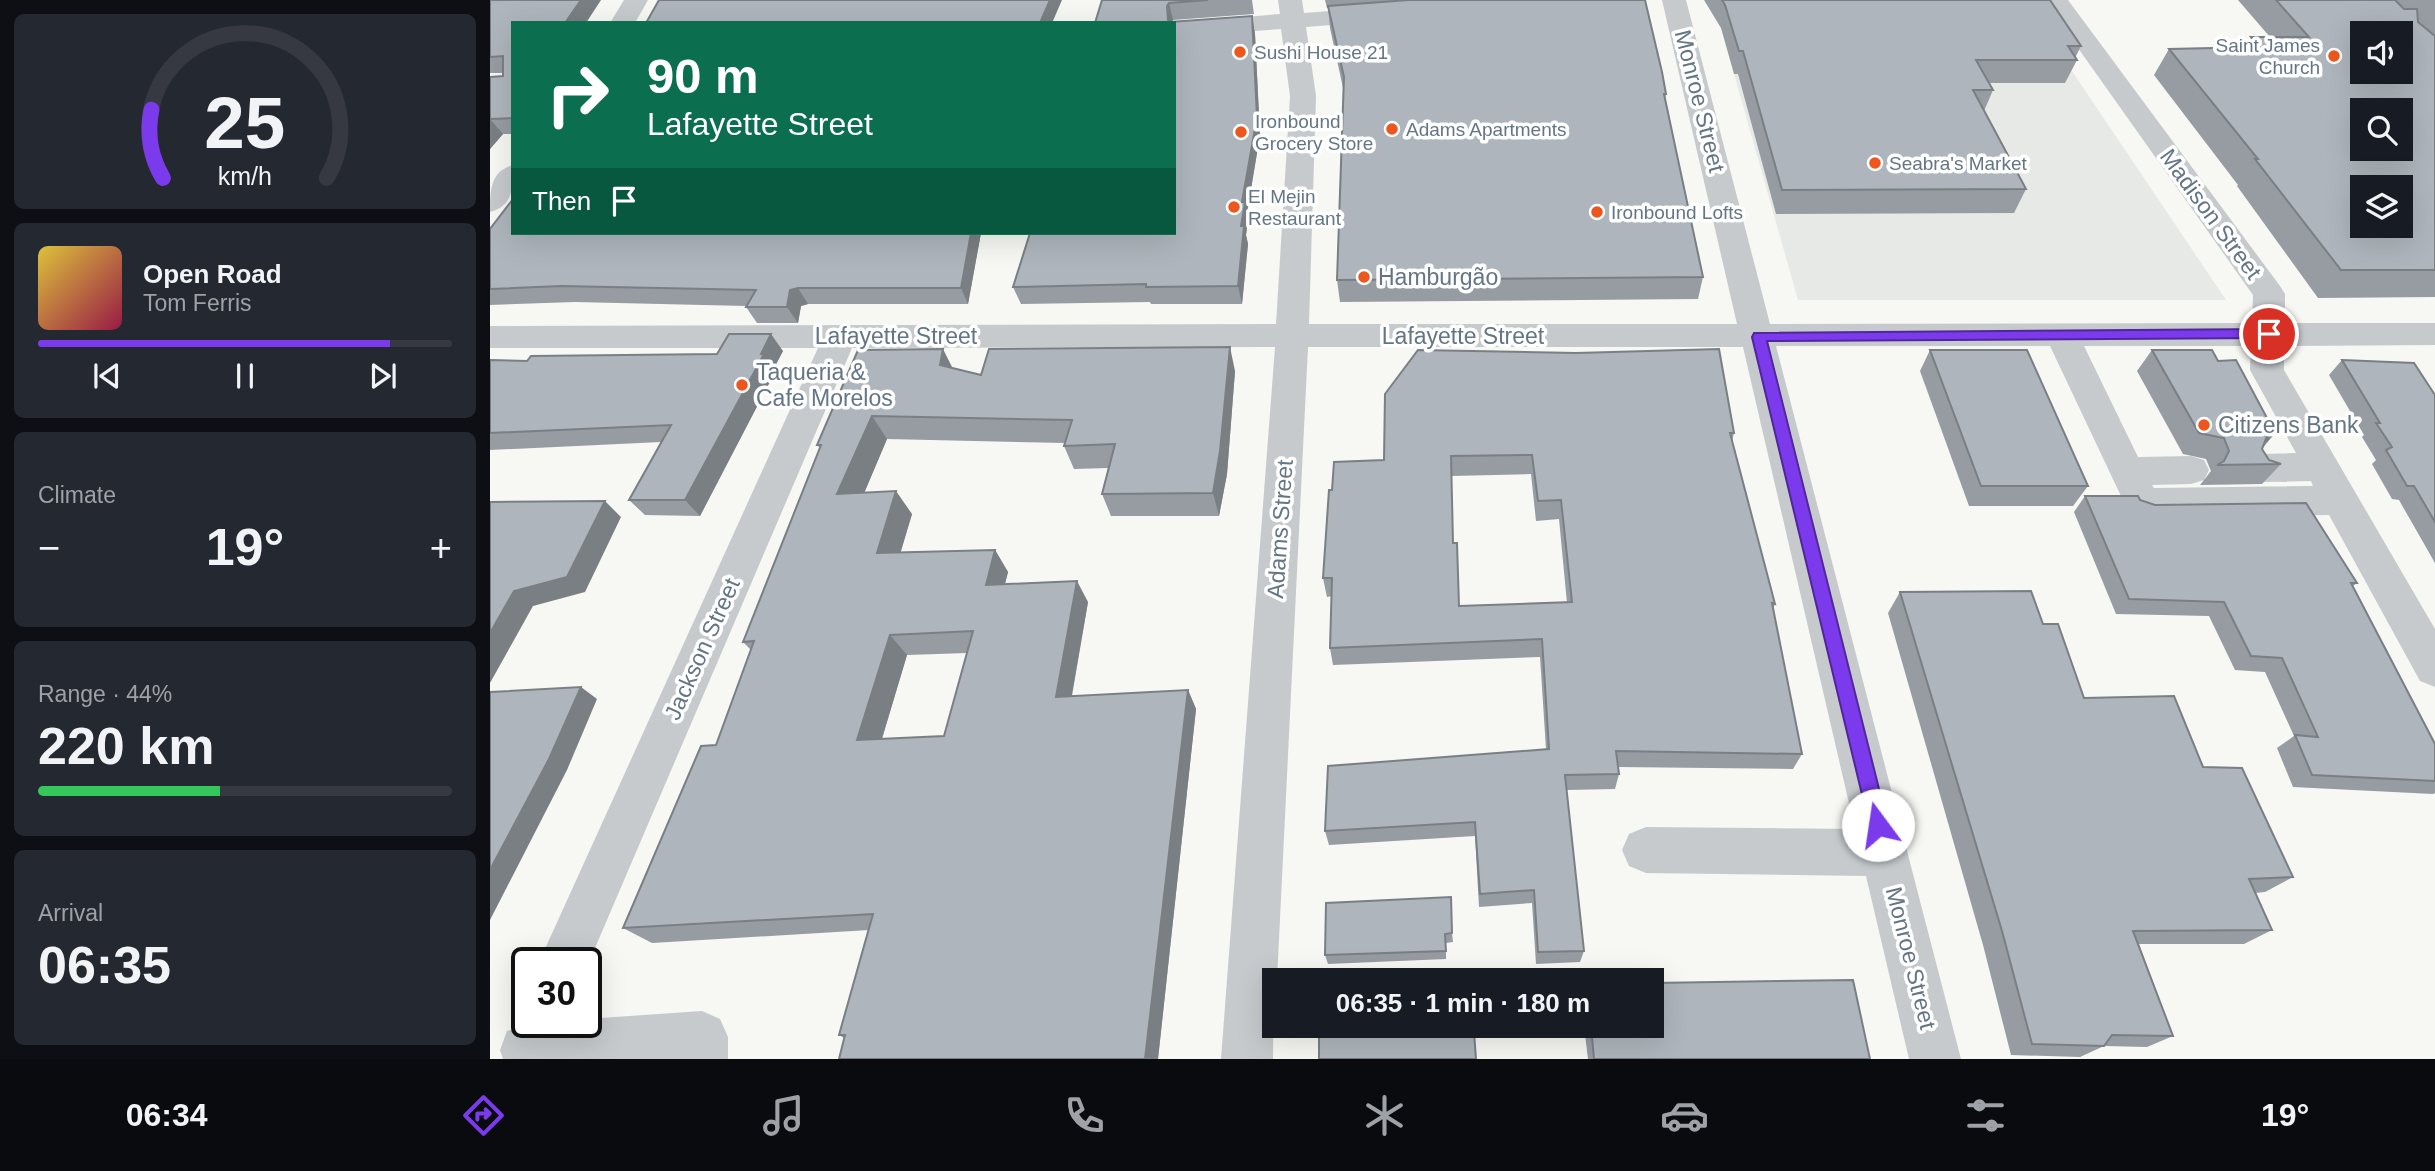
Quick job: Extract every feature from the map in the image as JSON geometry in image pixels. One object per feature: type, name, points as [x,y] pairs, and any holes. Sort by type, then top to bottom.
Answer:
[{"type":"street","points":[[623,21],[636,0]]},
{"type":"street","name":"Monroe Street","points":[[1674,0],[1935,1059]]},
{"type":"street","name":"Madison Street","points":[[2056,0],[2269,293],[2267,370],[2319,467],[2341,500],[2435,668]]},
{"type":"street","points":[[1176,30],[1292,10],[1404,12]]},
{"type":"street","name":"Adams Street","points":[[1247,1059],[1292,336],[1303,96],[1292,10]]},
{"type":"street","points":[[490,203],[511,177]]},
{"type":"street","name":"Lafayette Street","points":[[490,337],[2435,334]]},
{"type":"street","points":[[2062,335],[2135,487]]},
{"type":"street","name":"Jackson Street","points":[[571,947],[839,336]]},
{"type":"street","points":[[2264,468],[2319,467]]},
{"type":"street","points":[[2135,487],[2192,470]]},
{"type":"street","points":[[2135,487],[2341,500]]},
{"type":"street","points":[[1646,850],[1885,853]]},
{"type":"street","points":[[528,1044],[702,1048]]},
{"type":"shaded area","points":[[2039,22],[2226,300],[1798,300],[1734,74],[1879,62]]},
{"type":"building","points":[[490,0],[581,0],[566,21],[511,21],[511,118],[490,119],[490,77],[503,76],[503,56],[490,57]]},
{"type":"building","points":[[659,0],[1050,0],[1041,21],[647,21]]},
{"type":"building","points":[[1102,0],[1208,0],[1169,3],[1169,21],[1096,21]]},
{"type":"building","points":[[1409,0],[1645,0],[1703,277],[1337,280],[1344,77],[1328,6]]},
{"type":"building","name":"Seabra's Market","points":[[1722,0],[2050,0],[2081,46],[2068,46],[2077,60],[1976,60],[1993,90],[1973,90],[2026,189],[1782,190],[1743,51],[1739,51]]},
{"type":"building","points":[[2276,0],[2395,0],[2404,9],[2417,9],[2418,22],[2435,36],[2435,270],[2341,270],[2255,159],[2258,159],[2169,49],[2260,47],[2251,37],[2309,37]]},
{"type":"building","points":[[1252,16],[1257,117],[1242,202],[1245,202],[1241,226],[1244,226],[1238,286],[1146,287],[1146,284],[1013,287],[1029,235],[1176,235],[1176,22]]},
{"type":"building","points":[[511,202],[511,235],[971,235],[961,288],[798,288],[790,290],[787,307],[746,307],[756,290],[561,286],[490,289],[490,229]]},
{"type":"building","points":[[729,334],[771,334],[761,354],[764,354],[685,500],[629,500],[671,425],[490,433],[490,360],[527,361],[531,356],[717,354]]},
{"type":"building","points":[[1230,347],[1213,493],[1102,494],[1115,444],[1064,446],[1072,420],[872,416],[837,494],[896,491],[877,553],[995,550],[986,585],[1077,581],[1056,697],[1188,690],[1145,1059],[839,1059],[845,1035],[839,1035],[873,914],[623,928],[701,746],[716,745],[754,641],[743,642],[821,445],[817,445],[858,350],[943,349],[940,365],[981,375],[989,349]],"holes":[[[973,631],[944,736],[857,740],[890,635]]]},
{"type":"building","points":[[1719,349],[1734,433],[1730,433],[1775,604],[1772,603],[1802,754],[1616,751],[1619,774],[1565,775],[1584,951],[1538,952],[1534,890],[1480,894],[1475,822],[1325,831],[1328,766],[1549,749],[1542,639],[1330,648],[1332,578],[1323,578],[1329,490],[1332,490],[1334,462],[1384,460],[1385,394],[1418,350],[1576,353]],"holes":[[[1532,455],[1538,501],[1561,500],[1572,602],[1459,606],[1457,543],[1453,543],[1451,456]]]},
{"type":"building","points":[[1930,350],[2027,350],[2088,486],[1981,486]]},
{"type":"building","points":[[2152,350],[2212,350],[2218,361],[2236,360],[2275,433],[2267,436],[2262,449],[2269,460],[2281,464],[2217,465],[2224,461],[2229,451],[2224,438],[2199,433]]},
{"type":"building","points":[[2342,360],[2414,363],[2435,395],[2435,522],[2414,486],[2407,486],[2386,450],[2392,447]]},
{"type":"building","points":[[2085,496],[2138,496],[2140,500],[2155,505],[2306,503],[2357,583],[2351,583],[2435,744],[2435,781],[2312,775],[2295,735],[2318,737],[2282,658],[2251,656],[2224,602],[2129,599]]},
{"type":"building","points":[[605,501],[567,577],[514,591],[490,633],[490,502]]},
{"type":"building","points":[[2031,591],[2043,624],[2058,624],[2084,698],[2174,696],[2203,767],[2242,768],[2293,877],[2249,879],[2272,930],[2133,931],[2173,1036],[2112,1035],[2104,1046],[2032,1044],[2002,931],[1900,592]]},
{"type":"building","points":[[581,687],[549,759],[490,870],[490,692]]},
{"type":"building","points":[[1451,897],[1452,933],[1445,934],[1446,951],[1325,955],[1326,903]]},
{"type":"building","points":[[1853,980],[1870,1059],[1594,1059],[1592,1038],[1664,1038],[1664,983]]},
{"type":"building","points":[[1319,1038],[1474,1038],[1476,1059],[1319,1059]]},
{"type":"place","name":"Sushi House 21","points":[[1240,52]]},
{"type":"place","name":"Saint James Church","points":[[2334,56]]},
{"type":"place","name":"Adams Apartments","points":[[1392,129]]},
{"type":"place","name":"Ironbound Grocery Store","points":[[1241,132]]},
{"type":"place","name":"Seabra's Market","points":[[1875,163]]},
{"type":"place","name":"El Mejin Restaurant","points":[[1234,207]]},
{"type":"place","name":"Ironbound Lofts","points":[[1597,212]]},
{"type":"place","name":"Hamburgão","points":[[1364,277]]},
{"type":"place","name":"Taqueria & Cafe Morelos","points":[[742,385]]},
{"type":"place","name":"Citizens Bank","points":[[2204,425]]},
{"type":"route","points":[[1878,825],[1759,337],[2269,334]]}]
